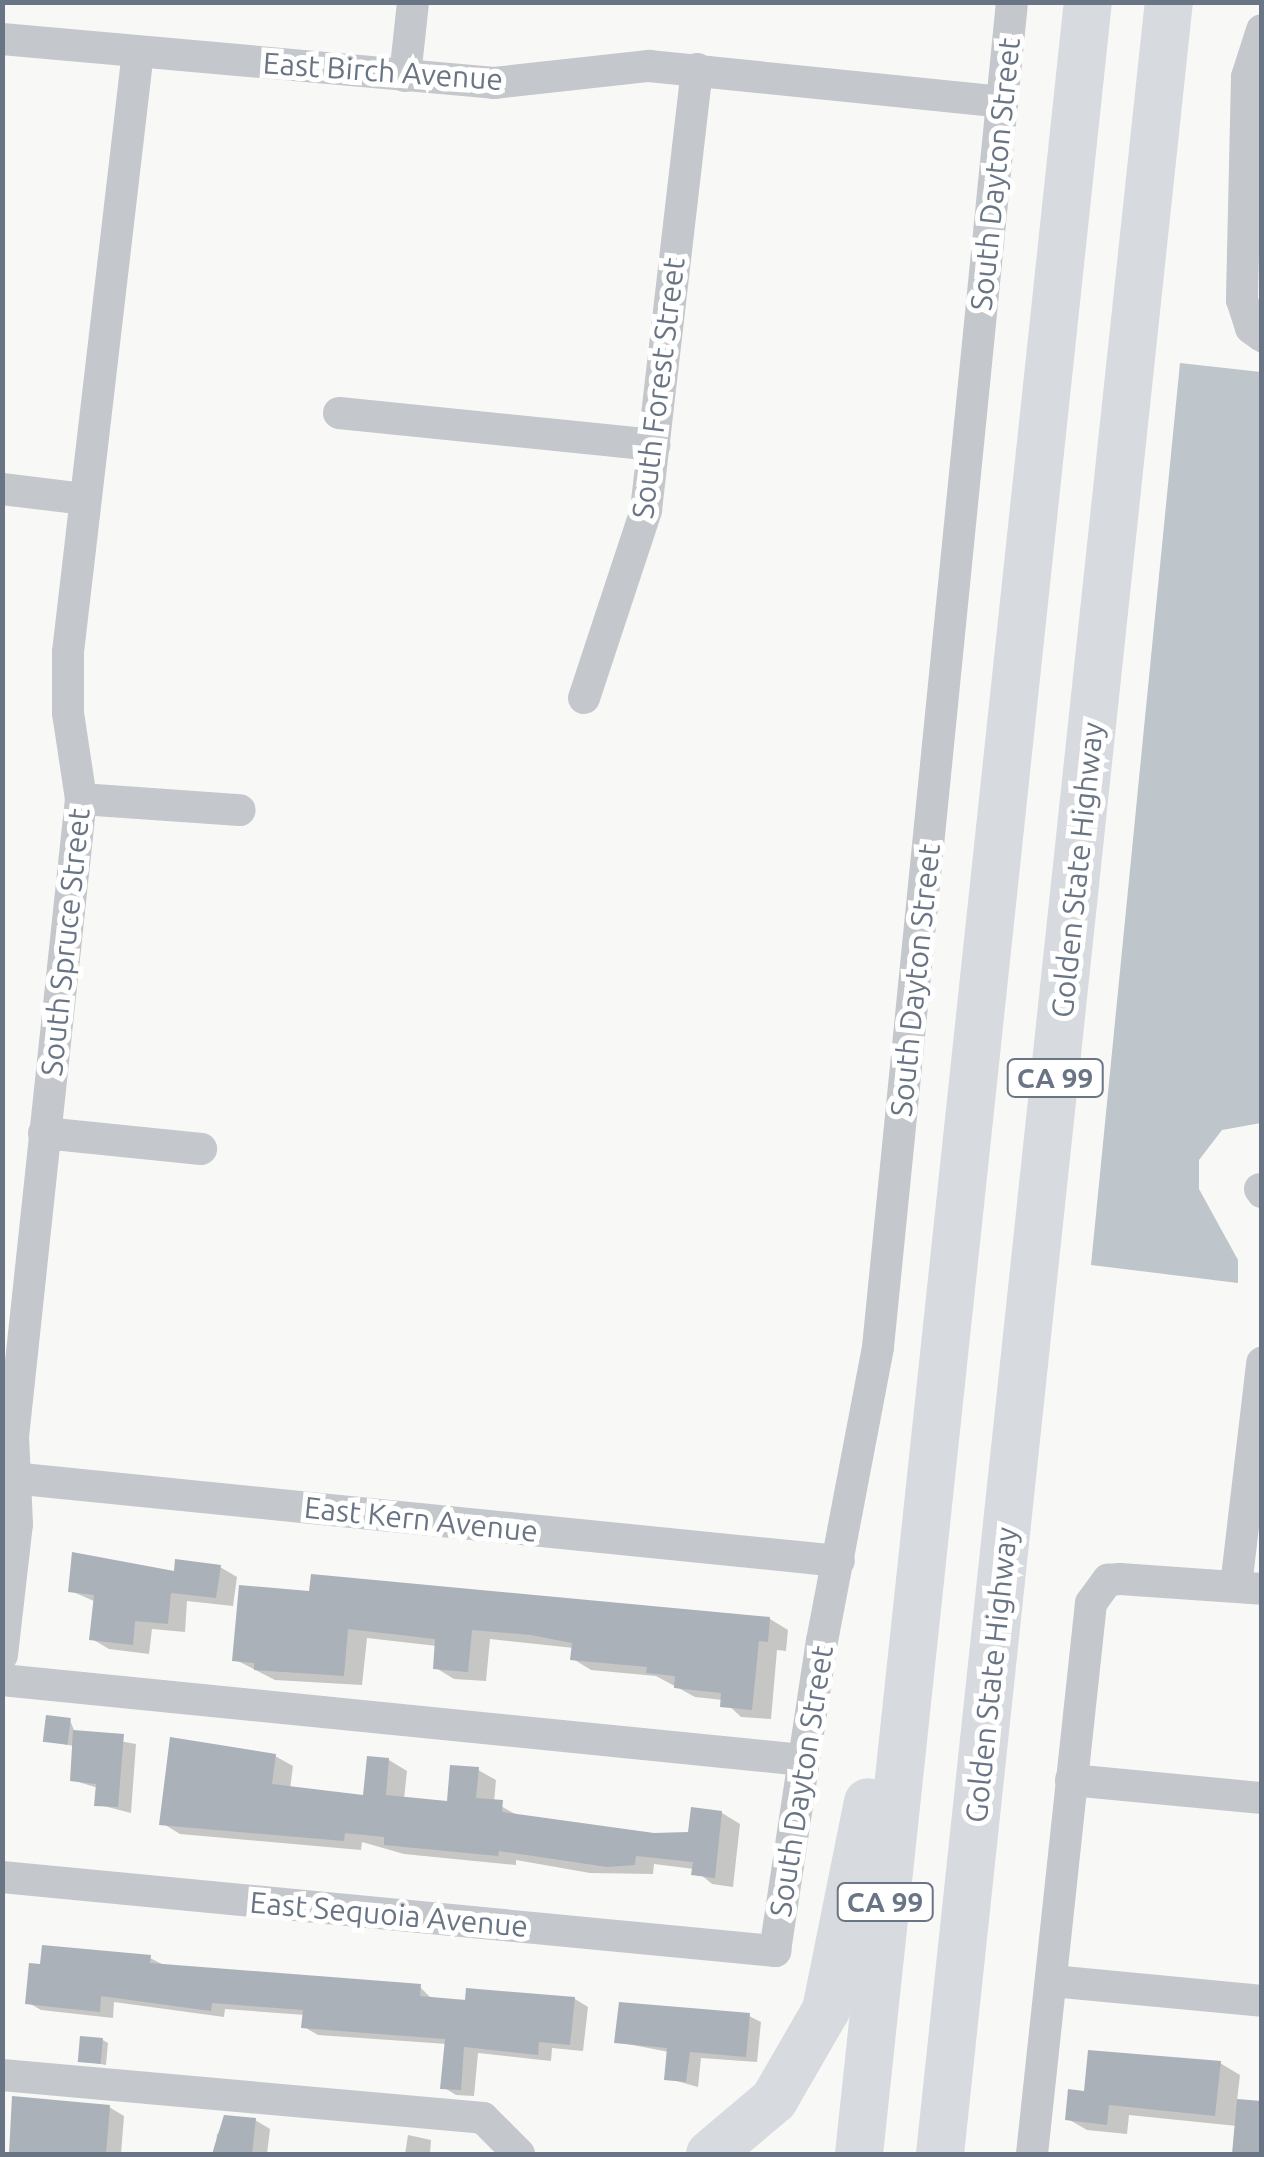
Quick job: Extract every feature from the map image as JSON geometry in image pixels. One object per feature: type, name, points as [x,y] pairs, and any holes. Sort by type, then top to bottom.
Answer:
[{"type":"highway","name":"CA 99","points":[[858,2154],[1088,2]]},
{"type":"highway","name":"Golden State Highway","points":[[940,2154],[1169,2]]},
{"type":"highway","points":[[710,2154],[774,2100],[826,2010],[874,1770],[912,1650]]},
{"type":"street","points":[[405,76],[414,2]]},
{"type":"street","name":"South Dayton Street","points":[[775,1951],[804,1760],[878,1348],[1012,2]]},
{"type":"street","points":[[1262,30],[1246,78],[1242,300],[1251,328],[1262,336]]},
{"type":"street","name":"East Birch Avenue","points":[[2,39],[494,82],[606,66],[696,69],[1002,102]]},
{"type":"street","name":"South Spruce Street","points":[[2,1654],[17,1524],[8,1478],[81,798],[68,713],[68,652],[138,52]]},
{"type":"street","name":"South Forest Street","points":[[584,698],[596,646],[634,557],[654,445],[696,69]]},
{"type":"street","points":[[339,413],[654,445]]},
{"type":"street","points":[[2,490],[85,499]]},
{"type":"street","points":[[81,798],[240,810]]},
{"type":"street","points":[[44,1134],[201,1148]]},
{"type":"street","points":[[1032,2154],[1086,1620],[1097,1590],[1120,1579],[1249,1588],[1261,1375]]},
{"type":"street","name":"East Kern Avenue","points":[[8,1478],[839,1561]]},
{"type":"street","points":[[2,1680],[804,1760]]},
{"type":"street","points":[[1071,1780],[1262,1798]]},
{"type":"street","name":"East Sequoia Avenue","points":[[2,1878],[775,1951]]},
{"type":"street","points":[[1052,1981],[1262,2001]]},
{"type":"street","points":[[2,2075],[483,2118],[519,2154]]},
{"type":"shaded area","points":[[1180,363],[1261,372],[1261,1123],[1222,1130],[1199,1160],[1199,1189],[1238,1260],[1238,1283],[1091,1265]]},
{"type":"building","points":[[72,1552],[174,1571],[175,1559],[221,1565],[216,1598],[171,1593],[168,1624],[135,1621],[133,1645],[89,1640],[94,1595],[68,1592]]},
{"type":"building","points":[[311,1574],[770,1617],[768,1642],[759,1641],[752,1710],[720,1707],[721,1693],[674,1688],[675,1676],[646,1673],[647,1667],[570,1660],[572,1643],[531,1635],[472,1630],[468,1672],[433,1669],[435,1639],[348,1629],[344,1676],[254,1670],[254,1663],[232,1661],[239,1585],[309,1591]]},
{"type":"building","points":[[46,1715],[71,1718],[68,1745],[43,1742]]},
{"type":"building","points":[[73,1730],[124,1734],[118,1807],[94,1806],[96,1784],[70,1781]]},
{"type":"building","points":[[170,1737],[276,1754],[272,1784],[363,1795],[367,1756],[389,1758],[386,1795],[447,1801],[450,1765],[479,1767],[476,1798],[503,1800],[502,1812],[654,1833],[688,1832],[691,1807],[722,1811],[715,1878],[691,1875],[693,1862],[636,1856],[635,1865],[607,1867],[499,1851],[498,1856],[384,1845],[384,1837],[345,1833],[344,1841],[159,1825]]},
{"type":"building","points":[[42,1945],[151,1955],[150,1963],[421,1984],[420,1996],[465,2000],[466,1988],[575,1997],[570,2045],[539,2042],[538,2055],[464,2047],[461,2090],[440,2089],[445,2039],[301,2028],[303,2010],[212,2003],[211,2011],[101,1996],[100,2012],[25,2004],[29,1963],[40,1964]]},
{"type":"building","points":[[619,2002],[750,2013],[746,2057],[690,2052],[686,2082],[664,2080],[667,2048],[614,2043]]},
{"type":"building","points":[[80,2036],[103,2038],[101,2064],[78,2062]]},
{"type":"building","points":[[1088,2050],[1221,2061],[1215,2116],[1109,2105],[1107,2125],[1065,2120],[1068,2089],[1084,2091]]},
{"type":"building","points":[[12,2096],[110,2105],[106,2154],[9,2154]]},
{"type":"building","points":[[1237,2099],[1262,2101],[1262,2154],[1232,2154]]},
{"type":"building","points":[[224,2115],[256,2118],[252,2154],[212,2154]]}]
